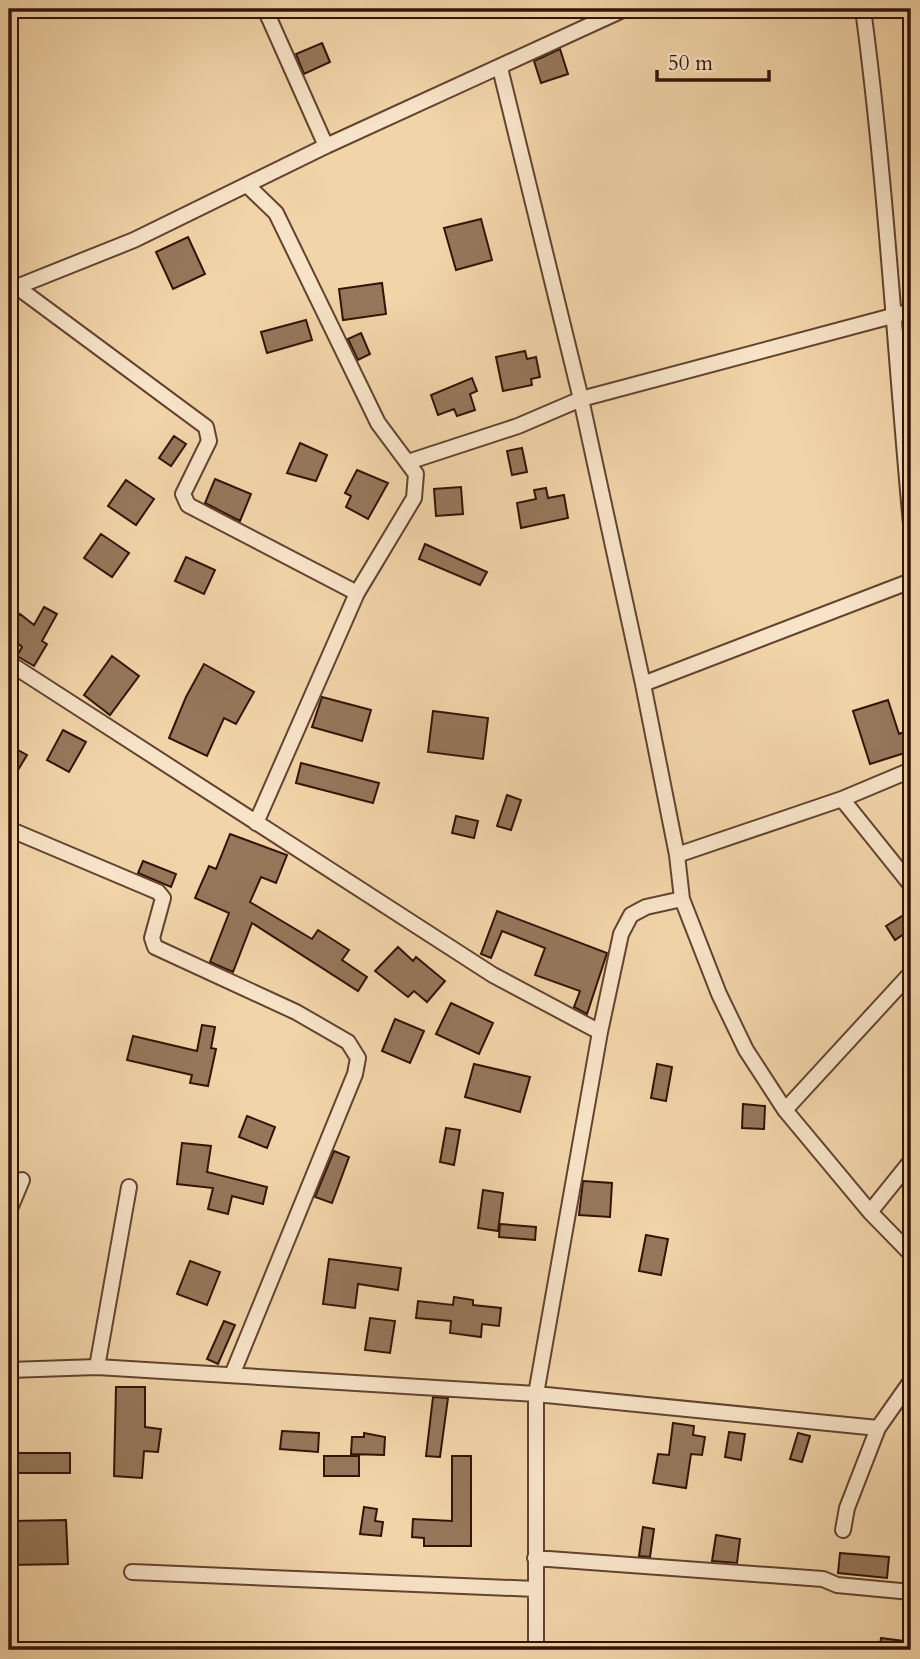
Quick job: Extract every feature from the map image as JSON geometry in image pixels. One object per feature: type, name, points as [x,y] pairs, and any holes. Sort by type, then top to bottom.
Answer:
[{"type":"street","points":[[265,9],[326,146]]},
{"type":"street","points":[[13,289],[134,240],[249,187],[326,146],[625,9]]},
{"type":"street","points":[[863,9],[881,139],[891,316],[911,524]]},
{"type":"street","points":[[500,68],[581,399],[643,684],[677,855],[682,898],[719,994],[746,1050],[785,1110],[870,1212],[911,1254]]},
{"type":"street","points":[[249,187],[276,213],[378,423],[416,474],[414,498],[357,593],[256,823]]},
{"type":"street","points":[[13,289],[206,427],[209,440],[183,494],[188,505],[357,593]]},
{"type":"street","points":[[408,462],[518,426],[581,399],[911,311]]},
{"type":"street","points":[[643,684],[911,581]]},
{"type":"street","points":[[9,663],[493,975],[600,1032]]},
{"type":"street","points":[[677,855],[842,799],[911,770]]},
{"type":"street","points":[[842,799],[911,885]]},
{"type":"street","points":[[9,829],[158,892],[163,898],[152,939],[155,947],[296,1012],[348,1042],[355,1050],[358,1058],[355,1074],[232,1375]]},
{"type":"street","points":[[536,1650],[536,1394],[600,1032],[621,934],[631,915],[646,907],[682,898]]},
{"type":"street","points":[[785,1110],[911,973]]},
{"type":"street","points":[[870,1212],[911,1161]]},
{"type":"street","points":[[9,1211],[22,1180]]},
{"type":"street","points":[[97,1367],[129,1187]]},
{"type":"street","points":[[9,1370],[97,1367],[536,1394],[878,1429]]},
{"type":"street","points":[[843,1530],[847,1508],[878,1429],[911,1381]]},
{"type":"street","points":[[535,1558],[823,1579],[837,1586],[911,1592]]},
{"type":"street","points":[[132,1572],[535,1589]]},
{"type":"building","points":[[322,43],[330,62],[304,74],[296,54]]},
{"type":"building","points":[[560,49],[568,74],[541,83],[534,61]]},
{"type":"building","points":[[481,219],[492,260],[456,270],[444,228]]},
{"type":"building","points":[[188,237],[205,274],[173,289],[156,252]]},
{"type":"building","points":[[382,283],[386,314],[343,320],[339,289]]},
{"type":"building","points":[[306,320],[312,340],[267,353],[261,332]]},
{"type":"building","points":[[361,333],[370,354],[358,360],[348,339]]},
{"type":"building","points":[[525,351],[527,359],[536,357],[540,377],[531,379],[532,385],[503,391],[496,357]]},
{"type":"building","points":[[472,378],[477,391],[470,394],[475,410],[457,416],[454,409],[438,415],[431,395]]},
{"type":"building","points":[[174,436],[186,444],[171,466],[159,458]]},
{"type":"building","points":[[300,443],[327,455],[316,481],[287,473]]},
{"type":"building","points":[[522,448],[527,472],[512,475],[507,451]]},
{"type":"building","points":[[357,470],[388,483],[368,519],[346,507],[351,496],[345,493]]},
{"type":"building","points":[[215,479],[251,494],[240,521],[205,503]]},
{"type":"building","points":[[126,480],[154,499],[136,525],[108,506]]},
{"type":"building","points":[[461,487],[463,514],[436,516],[434,489]]},
{"type":"building","points":[[546,488],[548,498],[564,495],[568,518],[521,528],[517,503],[536,499],[534,490]]},
{"type":"building","points":[[101,534],[129,553],[112,577],[84,558]]},
{"type":"building","points":[[425,544],[487,572],[480,585],[419,559]]},
{"type":"building","points":[[186,557],[215,570],[204,594],[175,581]]},
{"type":"building","points":[[44,607],[57,614],[42,641],[47,644],[34,666],[17,656],[22,647],[9,636],[9,627],[20,614],[34,625]]},
{"type":"building","points":[[112,656],[139,676],[110,715],[84,695]]},
{"type":"building","points":[[204,664],[254,692],[236,724],[224,718],[207,756],[169,738],[186,697]]},
{"type":"building","points":[[322,697],[371,710],[362,741],[312,727]]},
{"type":"building","points":[[888,700],[899,734],[911,729],[911,751],[870,764],[853,711]]},
{"type":"building","points":[[433,711],[488,718],[483,759],[428,752]]},
{"type":"building","points":[[63,730],[86,742],[69,772],[47,760]]},
{"type":"building","points":[[9,745],[27,755],[18,770],[9,765]]},
{"type":"building","points":[[301,763],[379,783],[373,803],[296,783]]},
{"type":"building","points":[[507,795],[521,800],[511,830],[497,826]]},
{"type":"building","points":[[456,816],[478,821],[474,838],[452,833]]},
{"type":"building","points":[[230,834],[287,855],[276,883],[261,877],[250,902],[312,939],[318,930],[349,950],[342,960],[367,977],[358,991],[252,923],[233,972],[210,962],[229,913],[195,898],[209,866],[216,869]]},
{"type":"building","points":[[143,861],[176,874],[171,887],[138,873]]},
{"type":"building","points":[[497,911],[607,953],[587,1014],[574,1007],[580,991],[535,975],[545,948],[502,931],[491,958],[481,954]]},
{"type":"building","points":[[907,913],[911,920],[911,929],[895,940],[886,926]]},
{"type":"building","points":[[398,947],[413,961],[416,957],[445,981],[427,1002],[414,991],[408,997],[375,971]]},
{"type":"building","points":[[451,1003],[493,1023],[479,1054],[436,1034]]},
{"type":"building","points":[[395,1019],[424,1031],[410,1063],[382,1051]]},
{"type":"building","points":[[202,1025],[215,1027],[211,1048],[216,1049],[208,1086],[190,1083],[192,1075],[127,1060],[133,1036],[197,1051]]},
{"type":"building","points":[[474,1064],[530,1077],[520,1112],[465,1097]]},
{"type":"building","points":[[657,1064],[672,1067],[666,1101],[651,1098]]},
{"type":"building","points":[[743,1104],[765,1106],[764,1129],[742,1128]]},
{"type":"building","points":[[247,1116],[275,1127],[267,1148],[239,1137]]},
{"type":"building","points":[[446,1128],[460,1130],[454,1165],[440,1162]]},
{"type":"building","points":[[182,1143],[211,1146],[207,1172],[267,1187],[263,1204],[232,1196],[228,1214],[208,1209],[213,1188],[177,1184]]},
{"type":"building","points":[[334,1151],[349,1157],[332,1203],[315,1197]]},
{"type":"building","points":[[583,1181],[612,1183],[610,1217],[579,1215]]},
{"type":"building","points":[[483,1190],[503,1193],[498,1231],[478,1228]]},
{"type":"building","points":[[500,1224],[536,1227],[535,1240],[499,1237]]},
{"type":"building","points":[[646,1235],[668,1239],[661,1275],[639,1271]]},
{"type":"building","points":[[329,1259],[401,1268],[398,1290],[358,1284],[355,1308],[323,1304]]},
{"type":"building","points":[[190,1261],[220,1272],[207,1305],[177,1294]]},
{"type":"building","points":[[454,1297],[473,1300],[473,1305],[501,1308],[499,1326],[482,1324],[481,1337],[450,1333],[451,1321],[416,1318],[418,1301],[453,1305]]},
{"type":"building","points":[[370,1318],[395,1321],[390,1353],[365,1350]]},
{"type":"building","points":[[224,1321],[235,1325],[218,1364],[207,1359]]},
{"type":"building","points":[[116,1387],[145,1387],[145,1427],[161,1429],[158,1452],[144,1451],[142,1478],[114,1476]]},
{"type":"building","points":[[433,1397],[448,1398],[440,1457],[426,1456]]},
{"type":"building","points":[[673,1423],[694,1426],[693,1435],[705,1437],[702,1455],[691,1454],[686,1488],[653,1483],[658,1454],[669,1455]]},
{"type":"building","points":[[282,1431],[319,1433],[318,1452],[280,1449]]},
{"type":"building","points":[[729,1432],[745,1434],[741,1460],[725,1457]]},
{"type":"building","points":[[364,1433],[385,1437],[384,1455],[351,1454],[352,1437],[364,1437]]},
{"type":"building","points":[[798,1433],[810,1436],[802,1462],[790,1459]]},
{"type":"building","points":[[9,1453],[70,1453],[70,1473],[9,1473]]},
{"type":"building","points":[[324,1456],[359,1456],[359,1476],[324,1476]]},
{"type":"building","points":[[452,1456],[471,1456],[471,1546],[424,1546],[424,1538],[412,1537],[413,1519],[452,1521]]},
{"type":"building","points":[[364,1507],[377,1509],[375,1521],[383,1522],[381,1536],[360,1534]]},
{"type":"building","points":[[66,1520],[68,1564],[9,1565],[12,1521]]},
{"type":"building","points":[[643,1527],[654,1529],[650,1557],[639,1556]]},
{"type":"building","points":[[716,1535],[740,1539],[737,1563],[712,1561]]},
{"type":"building","points":[[840,1553],[889,1557],[887,1578],[838,1573]]},
{"type":"building","points":[[881,1638],[911,1642],[911,1650],[879,1650]]}]
